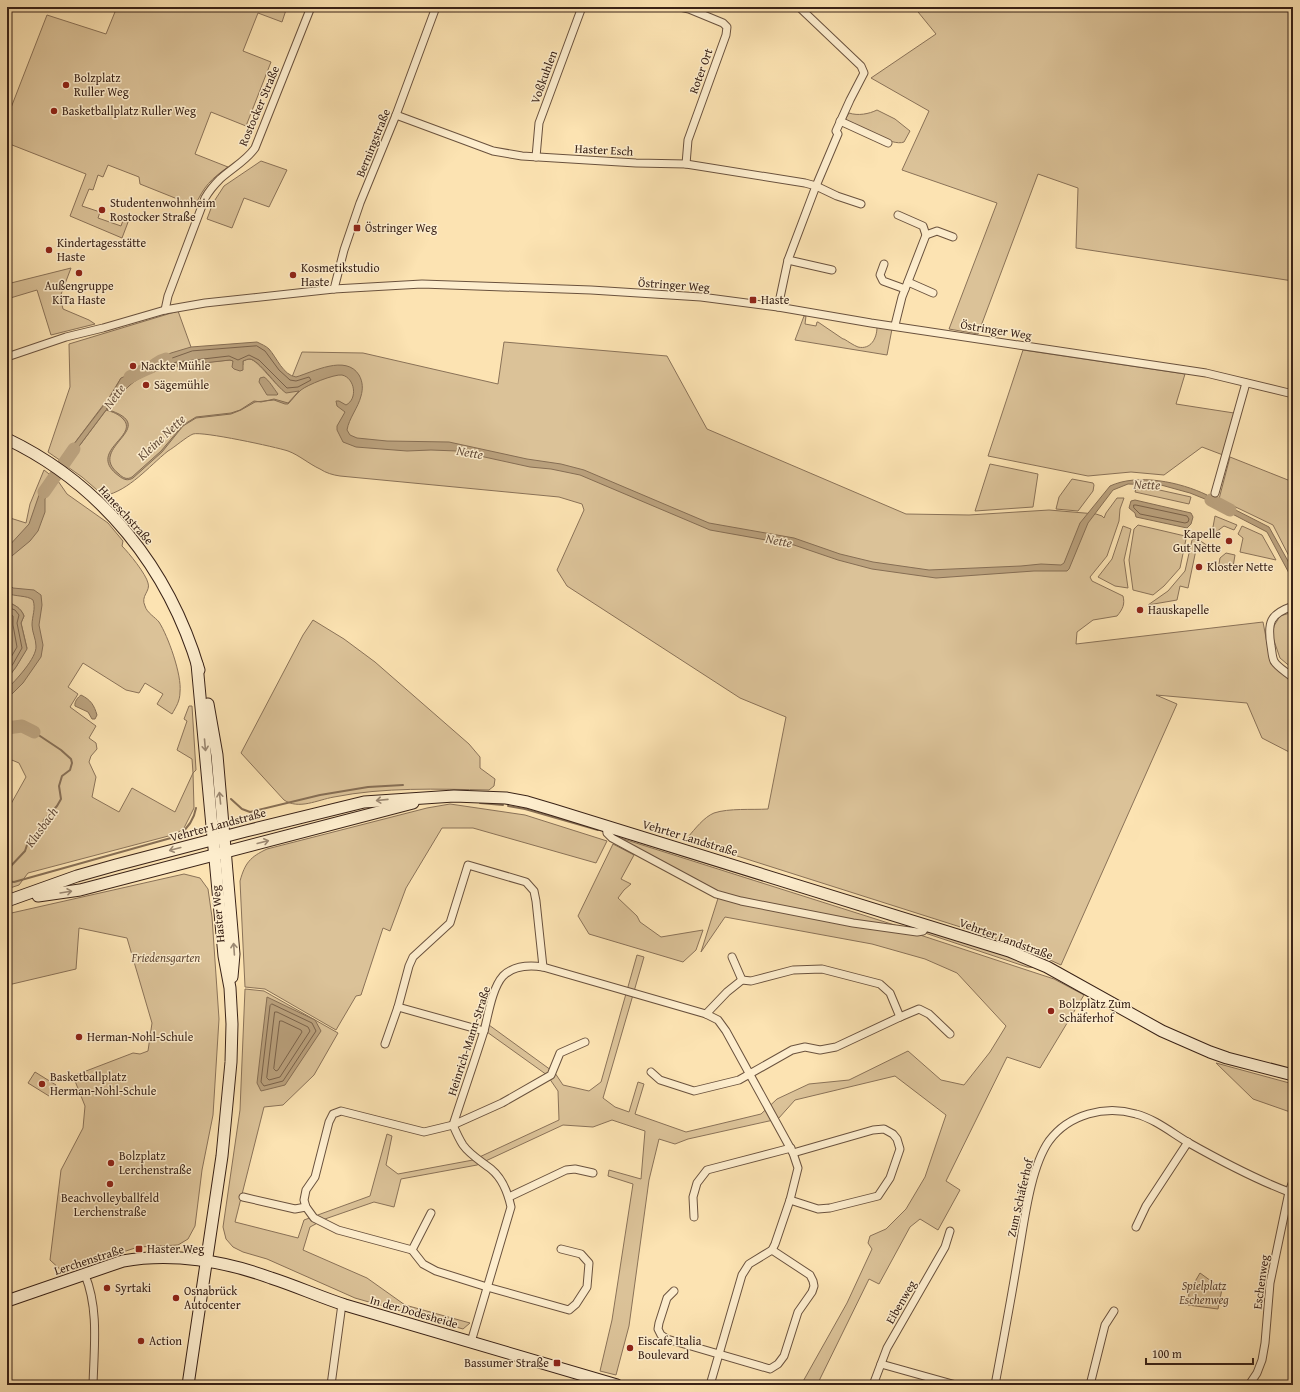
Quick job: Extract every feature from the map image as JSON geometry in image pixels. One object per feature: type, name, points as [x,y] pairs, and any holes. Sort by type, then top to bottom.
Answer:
[{"type":"street","name":"Rostocker Straße","points":[[165,310],[168,296],[178,268],[205,198],[221,178],[245,161],[256,148],[311,7]]},
{"type":"street","name":"Berningstraße","points":[[334,289],[344,250],[360,203],[396,115],[436,7]]},
{"type":"street","name":"Voßkuhlen","points":[[536,157],[539,123],[582,7]]},
{"type":"street","name":"Roter Ort","points":[[680,7],[690,8],[723,23],[727,28],[726,35],[688,140],[686,164]]},
{"type":"street","points":[[778,307],[788,260],[816,186],[838,134],[836,131],[840,121],[864,73],[861,66],[799,7]]},
{"type":"street","name":"Haster Esch","points":[[396,115],[493,151],[536,157],[636,163],[686,164],[805,183],[861,204]]},
{"type":"street","points":[[840,121],[888,143]]},
{"type":"street","points":[[895,326],[902,297],[926,235],[923,226],[898,215]]},
{"type":"street","points":[[926,235],[937,231],[953,237]]},
{"type":"street","points":[[788,260],[832,270]]},
{"type":"street","points":[[884,264],[880,275],[883,281],[933,293]]},
{"type":"street","name":"Östringer Weg","points":[[7,356],[165,310],[234,299],[334,289],[422,284],[492,286],[591,290],[701,297],[778,307],[1186,370],[1293,394]]},
{"type":"street","points":[[1215,493],[1246,383]]},
{"type":"street","name":"Haneschstraße","points":[[7,439],[54,466],[90,494],[114,517],[133,539],[165,587],[183,624],[205,691],[215,748],[224,837]]},
{"type":"street","points":[[1293,606],[1276,613],[1270,624],[1269,632],[1275,662],[1293,678]]},
{"type":"street","name":"Haneschstraße","points":[[197,664],[213,840]]},
{"type":"street","name":"Vehrter Landstraße","points":[[10,900],[77,876],[364,802],[467,796],[506,798],[527,802],[606,826],[1009,951],[1047,967],[1162,1031],[1210,1052],[1227,1058],[1293,1075]]},
{"type":"street","name":"Vehrter Landstraße","points":[[10,900],[80,890],[435,797]]},
{"type":"street","points":[[606,826],[607,833],[612,838],[716,894],[779,909],[917,932],[922,931],[927,925]]},
{"type":"street","name":"Haster Weg","points":[[220,853],[224,837]]},
{"type":"street","name":"Haster Weg","points":[[188,1385],[222,1156],[232,1032],[230,988],[234,954],[220,853],[213,840]]},
{"type":"street","points":[[385,1044],[413,957],[450,923],[468,865],[526,882],[534,891],[543,967]]},
{"type":"street","points":[[732,957],[742,980]]},
{"type":"street","name":"Heinrich-Mann-Straße","points":[[453,1125],[484,1031],[495,992],[502,977],[511,970],[530,965],[543,967],[706,1014],[718,1020],[726,1031],[792,1150],[798,1168],[790,1200],[772,1250]]},
{"type":"street","points":[[706,1014],[727,992],[742,980],[751,981],[793,970],[822,969],[880,984],[890,993],[900,1017]]},
{"type":"street","points":[[398,1006],[484,1031]]},
{"type":"street","points":[[651,1072],[660,1080],[694,1091],[739,1080],[792,1050],[805,1047],[820,1050],[836,1046],[919,1010],[929,1014],[950,1034]]},
{"type":"street","points":[[561,1249],[581,1254],[589,1263],[587,1287],[576,1304],[569,1310],[436,1271],[423,1264],[412,1250],[338,1230],[317,1220],[310,1214],[304,1200],[306,1190],[315,1177],[329,1122],[333,1114],[341,1111],[424,1132],[453,1125],[502,1103],[551,1075],[560,1053],[585,1042]]},
{"type":"street","name":"Zum Schäferhof","points":[[995,1385],[1026,1210],[1036,1170],[1041,1155],[1049,1141],[1071,1122],[1089,1114],[1108,1110],[1121,1110],[1138,1114],[1268,1184],[1289,1192]]},
{"type":"street","points":[[453,1125],[463,1145],[478,1161],[492,1169],[502,1182],[509,1197],[511,1207],[471,1342]]},
{"type":"street","points":[[694,1217],[693,1197],[697,1183],[707,1170],[873,1130],[884,1129],[893,1134],[897,1139],[900,1149],[890,1178],[878,1196],[830,1208],[818,1209],[790,1200]]},
{"type":"street","points":[[1136,1227],[1146,1206],[1188,1142]]},
{"type":"street","points":[[509,1197],[566,1170],[575,1169],[593,1173]]},
{"type":"street","name":"Eschenweg","points":[[1249,1385],[1257,1373],[1262,1360],[1265,1343],[1270,1283],[1289,1192],[1293,1181]]},
{"type":"street","points":[[244,1197],[296,1209],[306,1207]]},
{"type":"street","points":[[412,1250],[432,1213]]},
{"type":"street","name":"Eibenweg","points":[[873,1385],[887,1348],[945,1247],[950,1231]]},
{"type":"street","points":[[674,1290],[667,1298],[659,1323],[658,1329],[661,1335],[667,1339],[719,1355],[770,1369],[778,1364],[784,1356],[798,1312],[812,1292],[814,1286],[813,1281],[810,1275],[772,1250],[749,1264],[742,1275],[719,1355],[710,1385]]},
{"type":"street","name":"Lerchenstraße","points":[[7,1301],[123,1261],[140,1258],[183,1258],[206,1261]]},
{"type":"street","name":"In der Dodesheide","points":[[206,1261],[235,1267],[270,1277],[342,1304],[617,1385]]},
{"type":"street","points":[[85,1274],[90,1286],[94,1310],[93,1385]]},
{"type":"street","points":[[331,1385],[342,1304]]},
{"type":"street","points":[[1090,1385],[1105,1325],[1114,1310]]},
{"type":"street","points":[[881,1364],[956,1385]]},
{"type":"green space","points":[[117,7],[287,7],[282,22],[258,13],[243,51],[271,62],[246,126],[211,112],[195,154],[228,167],[208,184],[195,206],[140,184],[139,177],[108,165],[103,177],[98,175],[93,190],[89,189],[82,206],[100,212],[98,218],[121,226],[125,215],[130,217],[122,238],[70,216],[86,174],[7,143],[7,118],[47,15],[106,34]]},
{"type":"green space","points":[[914,7],[1293,7],[1293,281],[1076,248],[1078,188],[1038,174],[978,334],[949,329],[997,203],[902,170],[929,111],[871,78],[936,34]]},
{"type":"green space","points":[[877,110],[895,119],[910,131],[904,142],[892,142],[883,139],[845,120],[849,113],[863,114],[871,113]]},
{"type":"green space","points":[[261,161],[287,170],[269,207],[244,198],[232,228],[207,219],[213,203],[224,186]]},
{"type":"green space","points":[[71,268],[60,297],[63,309],[95,324],[51,335],[37,290],[7,299],[7,284]]},
{"type":"green space","points":[[178,311],[191,347],[189,364],[230,360],[234,363],[243,365],[243,361],[250,359],[258,364],[277,385],[286,392],[302,352],[363,353],[498,384],[504,342],[667,356],[707,429],[906,514],[969,515],[1049,510],[1096,514],[1104,518],[1117,498],[1124,498],[1120,509],[1119,521],[1107,556],[1090,577],[1092,581],[1123,596],[1123,606],[1117,616],[1093,620],[1077,632],[1076,644],[1263,622],[1271,664],[1293,683],[1293,754],[1262,738],[1247,703],[1156,695],[1177,704],[1061,965],[1028,950],[973,931],[690,841],[688,837],[694,830],[703,820],[714,813],[733,810],[768,809],[786,717],[740,698],[567,586],[557,570],[584,510],[582,504],[559,497],[337,476],[325,472],[288,451],[239,440],[199,434],[190,435],[122,489],[104,496],[65,465],[110,405],[128,386],[121,378],[110,396],[61,461],[48,452],[70,387],[69,344]]},
{"type":"green space","points":[[804,316],[806,316],[805,324],[816,326],[818,322],[858,347],[866,347],[870,345],[876,335],[877,327],[892,329],[887,355],[795,340]]},
{"type":"green space","points":[[1023,350],[1185,374],[1176,404],[1234,413],[1223,455],[1202,447],[1164,475],[1131,472],[1088,476],[988,456]]},
{"type":"green space","points":[[1230,457],[1293,482],[1293,564],[1273,525],[1219,499]]},
{"type":"green space","points":[[990,464],[1038,474],[1033,507],[975,511]]},
{"type":"green space","points":[[44,470],[58,481],[67,494],[108,523],[123,541],[122,546],[129,553],[147,579],[149,586],[144,602],[147,611],[163,628],[174,656],[179,676],[180,692],[178,704],[172,714],[157,704],[163,694],[145,683],[139,693],[126,690],[83,663],[68,687],[78,694],[70,707],[96,726],[89,738],[96,743],[97,749],[91,756],[89,762],[96,777],[92,797],[119,812],[132,788],[175,812],[193,773],[194,808],[184,828],[176,834],[28,873],[19,885],[7,889],[7,811],[26,777],[19,763],[7,758],[7,679],[27,648],[21,623],[24,616],[17,607],[7,602],[7,517],[26,523],[30,504]]},
{"type":"green space","points":[[1072,479],[1093,483],[1093,491],[1078,511],[1056,509],[1059,497]]},
{"type":"green space","points":[[1137,485],[1191,497],[1189,504],[1135,492]]},
{"type":"green space","points":[[1215,516],[1237,525],[1234,530],[1224,526],[1216,532],[1213,527]]},
{"type":"green space","points":[[1138,525],[1185,536],[1186,539],[1180,568],[1164,586],[1153,595],[1133,590],[1129,560],[1134,529]]},
{"type":"green space","points":[[1123,526],[1131,529],[1124,560],[1128,588],[1115,586],[1098,577],[1112,559]]},
{"type":"green space","points":[[1242,526],[1262,535],[1276,560],[1240,552],[1243,538],[1238,534]]},
{"type":"green space","points":[[1194,539],[1211,548],[1197,545],[1188,588],[1180,586],[1177,600],[1148,605],[1168,591],[1185,571],[1192,540]]},
{"type":"green space","points":[[1226,553],[1235,555],[1233,567],[1219,564],[1220,558]]},
{"type":"green space","points":[[1293,612],[1293,669],[1280,658],[1272,635],[1274,626],[1280,616]]},
{"type":"green space","points":[[313,620],[344,639],[375,662],[469,744],[480,757],[480,768],[495,779],[494,786],[489,790],[391,790],[353,794],[302,804],[290,803],[284,800],[241,753],[303,635]]},
{"type":"green space","points":[[189,706],[192,706],[196,770],[193,773],[192,759],[177,750],[187,721],[184,719]]},
{"type":"green space","points":[[450,804],[525,815],[607,841],[596,863],[473,828],[442,828],[406,888],[390,931],[383,928],[361,995],[356,996],[336,1030],[265,989],[245,987],[240,881],[246,865],[252,858],[267,849],[427,808]]},
{"type":"green space","points":[[617,837],[904,928],[917,934],[1054,979],[1084,995],[1040,1068],[1007,1057],[946,1181],[960,1190],[938,1230],[920,1219],[910,1227],[879,1284],[869,1279],[817,1385],[801,1385],[847,1303],[872,1249],[868,1243],[870,1236],[886,1229],[906,1209],[925,1177],[946,1115],[895,1076],[795,1100],[778,1119],[688,1139],[675,1144],[659,1139],[649,1180],[629,1326],[616,1375],[600,1371],[612,1320],[633,1184],[608,1176],[609,1170],[641,1179],[645,1131],[612,1120],[593,1127],[563,1125],[477,1165],[401,1179],[394,1207],[374,1202],[325,1219],[310,1227],[303,1250],[367,1278],[405,1305],[470,1323],[463,1329],[355,1298],[267,1259],[243,1252],[233,1247],[226,1239],[223,1227],[240,1110],[245,989],[264,991],[338,1033],[314,1075],[283,1105],[264,1107],[235,1222],[298,1238],[304,1220],[370,1196],[387,1134],[392,1136],[386,1165],[398,1174],[473,1160],[559,1120],[558,1091],[547,1075],[487,1032],[489,1025],[555,1073],[563,1085],[589,1091],[601,1082],[637,955],[644,957],[603,1098],[615,1107],[629,1112],[638,1082],[644,1084],[635,1114],[686,1132],[761,1114],[777,1099],[809,1084],[849,1080],[908,1051],[941,1080],[964,1085],[990,1052],[1006,1026],[957,973],[925,959],[872,944],[725,917],[701,952],[720,892]]},
{"type":"green space","points":[[613,844],[634,855],[621,879],[631,884],[618,898],[637,916],[640,922],[661,937],[703,930],[696,950],[683,962],[589,934],[578,916]]},
{"type":"green space","name":"Friedensgarten","points":[[184,874],[200,878],[208,889],[212,917],[219,1019],[213,1115],[202,1170],[195,1226],[188,1239],[178,1245],[138,1247],[63,1272],[50,1260],[61,1170],[83,1128],[85,1106],[73,1076],[133,1053],[140,1054],[148,1051],[152,1023],[127,938],[79,928],[76,969],[8,985],[7,997],[7,914]]},
{"type":"green space","points":[[931,930],[976,944],[1040,968],[1027,967],[925,933]]},
{"type":"green space","points":[[1216,1063],[1293,1084],[1293,1113],[1253,1099]]},
{"type":"green space","name":"Basketballplatz Herman-Nohl-Schule","points":[[35,1072],[56,1085],[49,1096],[28,1083]]},
{"type":"green space","name":"Spielplatz Eschenweg","points":[[1200,1273],[1222,1289],[1218,1309],[1188,1305],[1189,1292]]},
{"type":"water","points":[[257,342],[269,349],[284,370],[291,376],[296,377],[329,366],[346,366],[353,369],[359,375],[362,383],[362,391],[360,400],[347,430],[350,435],[357,438],[387,441],[449,442],[527,459],[561,464],[584,470],[709,523],[794,538],[840,554],[873,562],[929,570],[1041,564],[1061,565],[1064,563],[1080,523],[1110,486],[1133,480],[1159,481],[1184,486],[1207,495],[1205,499],[1161,485],[1128,484],[1113,490],[1088,523],[1067,571],[1034,571],[936,578],[872,569],[838,560],[794,545],[710,530],[580,475],[551,469],[530,467],[457,451],[407,451],[356,447],[343,442],[337,430],[337,426],[345,412],[337,406],[336,401],[346,405],[350,402],[353,394],[350,380],[342,375],[327,378],[309,385],[299,392],[288,404],[285,404],[274,400],[266,401],[274,399],[288,403],[299,391],[286,393],[254,360],[247,359],[243,361],[243,370],[240,371],[232,367],[233,361],[230,360],[178,366],[153,372],[150,363],[171,353],[191,347]]},
{"type":"water","points":[[145,368],[148,374],[138,379],[106,409],[113,412],[106,410],[65,465],[61,461],[110,397],[121,378]]},
{"type":"water","points":[[264,377],[268,380],[278,394],[277,395],[267,395],[259,382],[260,378]]},
{"type":"water","points":[[254,401],[258,402],[255,402],[241,410],[231,414],[196,418],[183,426],[162,452],[129,480],[121,477],[110,467],[108,460],[110,452],[124,433],[126,426],[124,420],[113,412],[122,416],[128,423],[127,430],[110,455],[111,464],[122,477],[125,478],[132,477],[161,451],[183,425],[196,417],[231,413],[240,410]]},
{"type":"water","points":[[51,475],[56,479],[45,499],[45,512],[38,531],[30,541],[7,560],[7,548],[29,524],[39,495]]},
{"type":"water","points":[[1135,500],[1191,513],[1193,517],[1191,524],[1187,528],[1136,517],[1135,513],[1129,508],[1131,501]]},
{"type":"water","points":[[1216,500],[1269,527],[1293,570],[1293,576],[1290,575],[1267,532],[1215,505]]},
{"type":"water","points":[[7,582],[13,588],[34,590],[41,595],[42,605],[39,625],[43,645],[41,657],[23,683],[7,699],[7,689],[29,663],[33,657],[36,646],[32,625],[34,609],[33,600],[28,597],[7,593]]},
{"type":"water","points":[[7,602],[17,607],[24,616],[21,623],[27,649],[7,679]]},
{"type":"water","points":[[81,695],[90,701],[93,706],[97,715],[95,719],[92,719],[88,712],[75,706],[76,700]]},
{"type":"water","points":[[267,997],[315,1020],[321,1031],[285,1085],[261,1091],[257,1083]]},
{"type":"waterway","name":"Nette","points":[[130,377],[166,359]]},
{"type":"waterway","name":"Nette","points":[[44,492],[74,449]]},
{"type":"waterway","name":"Nette","points":[[1211,500],[1230,510]]},
{"type":"waterway","name":"Klusbach","points":[[7,728],[22,726],[34,732]]},
{"type":"waterway","name":"Klusbach","points":[[7,873],[9,868],[25,851],[28,842],[37,836],[41,831],[44,820],[57,806],[61,799],[59,786],[62,776],[70,770],[72,763],[71,759],[61,750],[34,732]]},
{"type":"waterway","points":[[231,799],[242,809],[250,812],[320,795],[368,787],[403,785]]},
{"type":"waterway","points":[[480,803],[503,805]]},
{"type":"waterway","points":[[508,806],[525,809],[598,830]]},
{"type":"waterway","points":[[7,881],[14,882],[178,836],[190,824],[196,808]]},
{"type":"place","name":"Bolzplatz Ruller Weg","points":[[66,85]]},
{"type":"place","name":"Basketballplatz Ruller Weg","points":[[54,111]]},
{"type":"place","name":"Studentenwohnheim Rostocker Straße","points":[[102,210]]},
{"type":"place","name":"Östringer Weg","points":[[357,228]]},
{"type":"place","name":"Kindertagesstätte Haste","points":[[49,250]]},
{"type":"place","name":"Außengruppe KiTa Haste","points":[[79,273]]},
{"type":"place","name":"Kosmetikstudio Haste","points":[[293,275]]},
{"type":"place","name":"Haste","points":[[753,300]]},
{"type":"place","name":"Nackte Mühle","points":[[133,366]]},
{"type":"place","name":"Sägemühle","points":[[146,385]]},
{"type":"place","name":"Kapelle Gut Nette","points":[[1229,541]]},
{"type":"place","name":"Kloster Nette","points":[[1199,567]]},
{"type":"place","name":"Hauskapelle","points":[[1140,610]]},
{"type":"place","name":"Bolzplatz Zum Schäferhof","points":[[1051,1011]]},
{"type":"place","name":"Herman-Nohl-Schule","points":[[79,1037]]},
{"type":"place","name":"Basketballplatz Herman-Nohl-Schule","points":[[42,1084]]},
{"type":"place","name":"Bolzplatz Lerchenstraße","points":[[111,1163]]},
{"type":"place","name":"Beachvolleyballfeld Lerchenstraße","points":[[110,1184]]},
{"type":"place","name":"Haster Weg","points":[[139,1249]]},
{"type":"place","name":"Syrtaki","points":[[107,1288]]},
{"type":"place","name":"Osnabrück Autocenter","points":[[176,1298]]},
{"type":"place","name":"Action","points":[[141,1341]]},
{"type":"place","name":"Eiscafe Italia Boulevard","points":[[630,1348]]},
{"type":"place","name":"Bassumer Straße","points":[[557,1363]]},
{"type":"water label","name":"Kleine Nette","points":[[161,437]]}]
